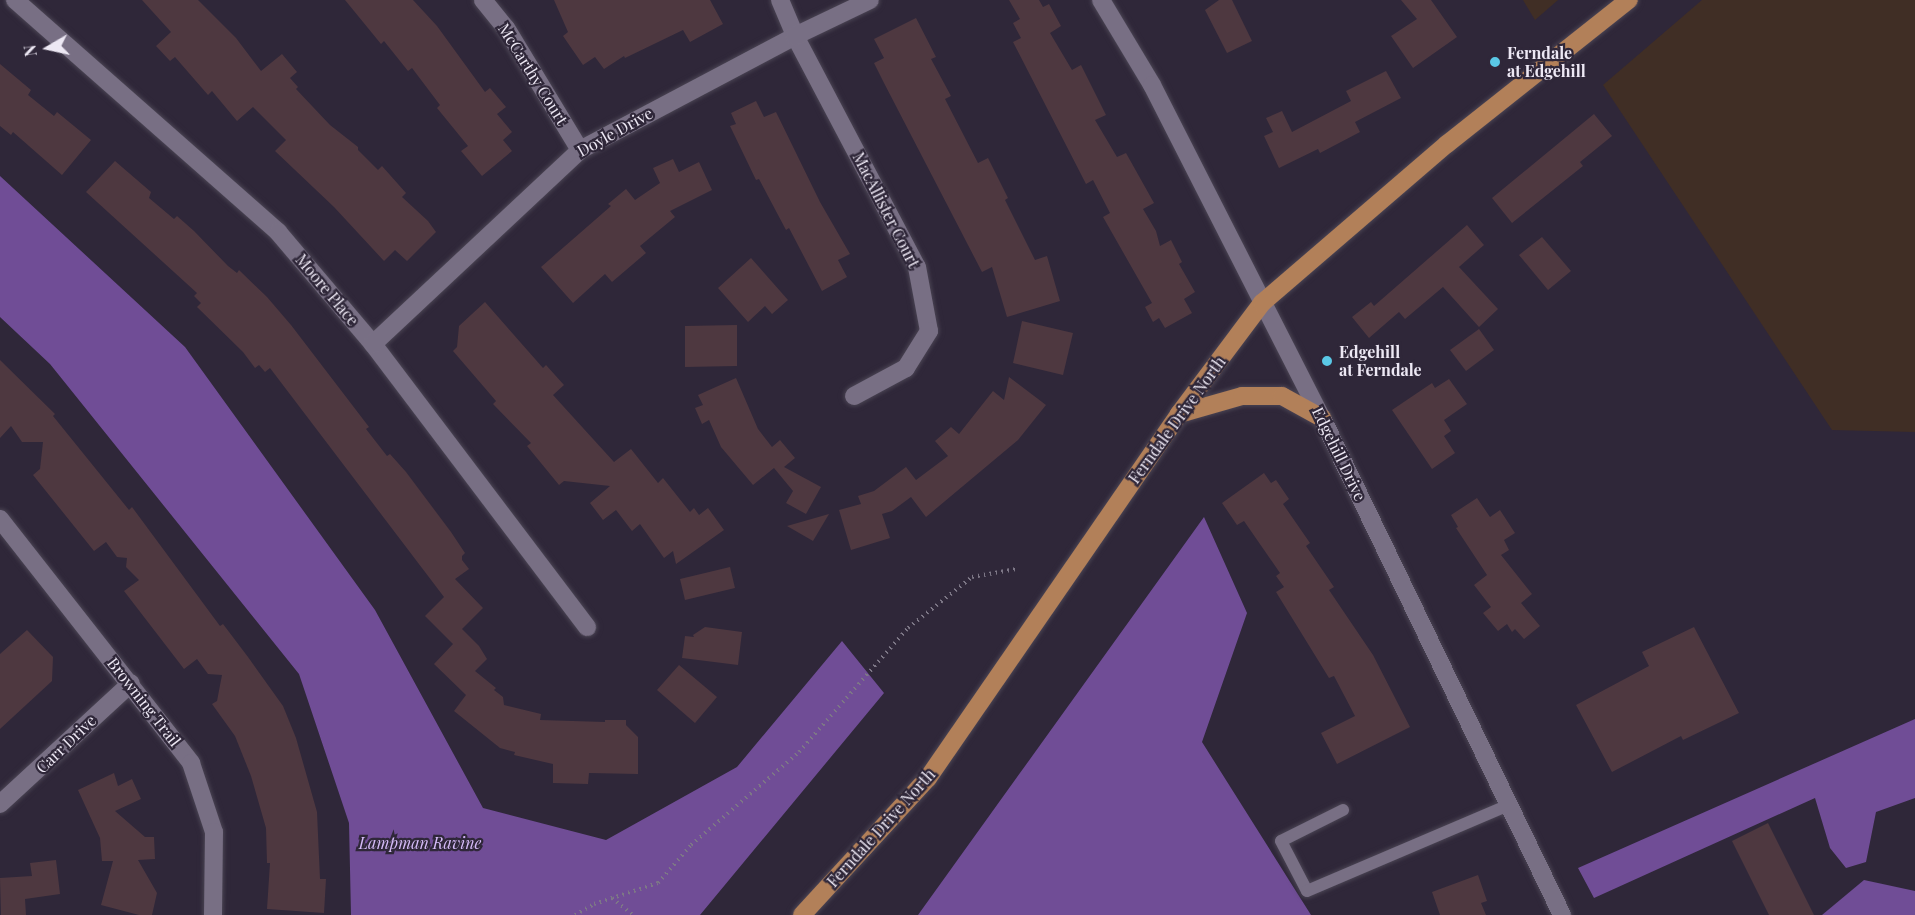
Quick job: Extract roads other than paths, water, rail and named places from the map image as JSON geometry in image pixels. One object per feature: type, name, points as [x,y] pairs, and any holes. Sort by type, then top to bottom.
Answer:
[{"type":"main road","name":"Ferndale Drive North","points":[[802,915],[928,778],[1179,414],[1262,303],[1447,144],[1629,0]]},
{"type":"main road","points":[[1179,414],[1242,396],[1282,396],[1322,418]]},
{"type":"street","name":"Moore Place","points":[[15,0],[278,232],[373,344],[587,627]]},
{"type":"street","name":"McCarthy Court","points":[[483,0],[506,28],[580,150]]},
{"type":"street","name":"MacAllister Court","points":[[780,0],[795,36],[917,267],[929,331],[906,368],[854,396]]},
{"type":"street","name":"Doyle Drive","points":[[373,344],[580,150],[795,36],[870,0]]},
{"type":"street","name":"Edgehill Drive","points":[[1101,0],[1152,85],[1322,418],[1562,915]]},
{"type":"street","name":"Browning Trail","points":[[0,519],[131,683],[191,763],[214,832],[213,915]]},
{"type":"street","name":"Carr Drive","points":[[0,804],[131,683]]},
{"type":"lane","points":[[1343,810],[1281,841],[1307,891],[1509,805]]},
{"type":"place","name":"Ferndale at Edgehill","points":[[1495,62]]},
{"type":"place","name":"Edgehill at Ferndale","points":[[1327,361]]},
{"type":"park label","name":"Lampman Ravine","points":[[420,843]]}]
